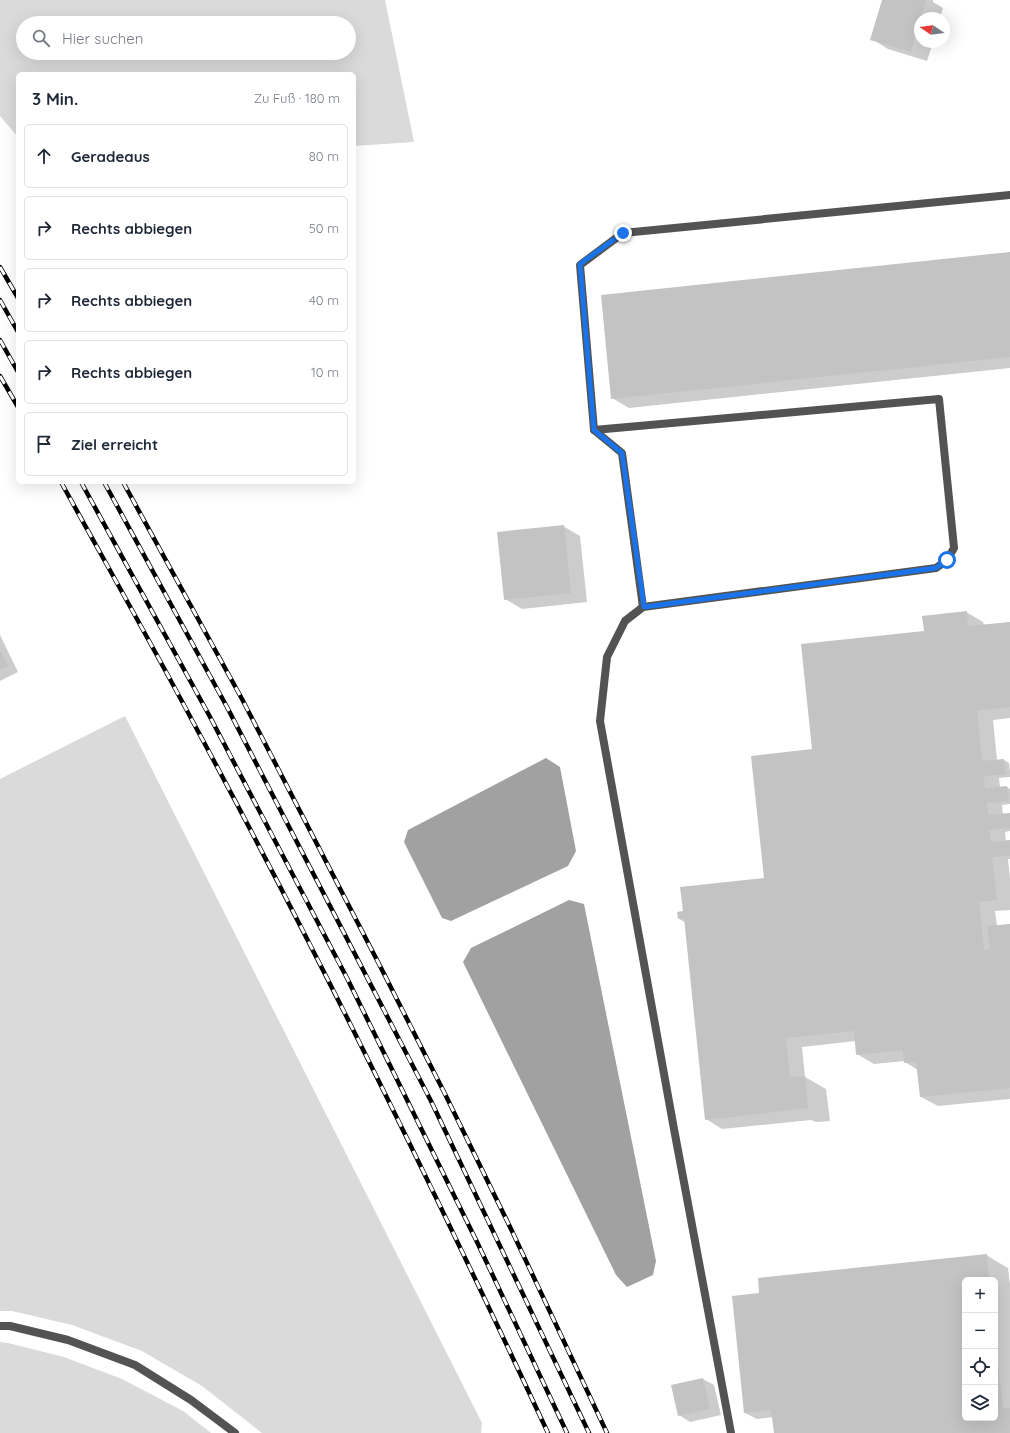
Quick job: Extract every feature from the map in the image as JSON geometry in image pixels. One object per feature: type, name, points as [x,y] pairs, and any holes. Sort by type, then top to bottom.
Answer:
[{"type":"street","points":[[644,607],[622,453],[594,430],[580,264],[623,233],[1010,195]]},
{"type":"street","points":[[594,430],[939,399],[954,548],[947,560],[936,568],[644,607],[625,621],[607,657],[600,720],[674,1129],[732,1433]]},
{"type":"street","points":[[0,1326],[10,1326],[68,1340],[135,1365],[191,1400],[235,1433]]},
{"type":"shaded area","points":[[0,0],[385,0],[414,142],[356,146],[356,72],[16,72],[16,135],[0,116]]},
{"type":"shaded area","points":[[125,716],[482,1423],[481,1433],[262,1433],[202,1386],[142,1351],[72,1325],[12,1311],[0,1311],[0,779]]},
{"type":"shaded area","points":[[546,758],[560,767],[576,851],[568,866],[451,921],[442,918],[404,842],[408,830]]},
{"type":"shaded area","points":[[569,900],[584,904],[656,1261],[653,1275],[627,1287],[616,1275],[463,962],[471,948]]},
{"type":"shaded area","points":[[0,1342],[64,1357],[122,1379],[183,1411],[211,1433],[0,1433]]},
{"type":"building","points":[[882,0],[926,0],[923,12],[914,12],[914,42],[911,52],[870,40]]},
{"type":"building","points":[[1010,252],[1010,357],[611,399],[601,295]]},
{"type":"building","points":[[564,525],[571,593],[504,600],[497,532]]},
{"type":"building","points":[[967,611],[968,626],[1010,622],[1010,707],[977,711],[982,761],[1004,759],[1006,774],[984,776],[985,788],[1007,786],[1009,801],[987,803],[988,815],[1010,813],[1010,828],[989,830],[991,842],[1010,840],[1010,856],[992,857],[997,900],[979,902],[984,950],[990,949],[987,926],[1010,924],[1010,1088],[920,1097],[916,1062],[904,1063],[903,1050],[856,1055],[854,1031],[786,1038],[790,1077],[805,1076],[808,1108],[705,1120],[684,918],[678,919],[677,912],[683,911],[680,887],[764,878],[751,756],[812,749],[801,644],[924,631],[922,616]]},
{"type":"building","points":[[0,650],[8,666],[0,669]]},
{"type":"building","points":[[987,1254],[989,1277],[962,1277],[962,1421],[998,1421],[998,1363],[1003,1408],[1010,1408],[1010,1433],[774,1433],[771,1410],[744,1413],[732,1296],[759,1293],[758,1278]]},
{"type":"building","points":[[703,1378],[710,1409],[678,1416],[671,1385]]},
{"type":"railway","points":[[0,267],[16,295]]},
{"type":"railway","points":[[0,300],[16,328]]},
{"type":"railway","points":[[0,340],[16,368]]},
{"type":"railway","points":[[0,376],[16,404]]},
{"type":"railway","points":[[62,484],[177,692],[286,898],[420,1164],[548,1433]]},
{"type":"railway","points":[[82,484],[209,715],[347,978],[478,1244],[567,1433]]},
{"type":"railway","points":[[105,484],[227,707],[431,1101],[589,1433]]},
{"type":"railway","points":[[124,484],[242,699],[378,962],[511,1229],[607,1433]]},
{"type":"route","points":[[623,233],[580,264],[594,430],[622,453],[644,607],[936,568],[947,560]]}]
